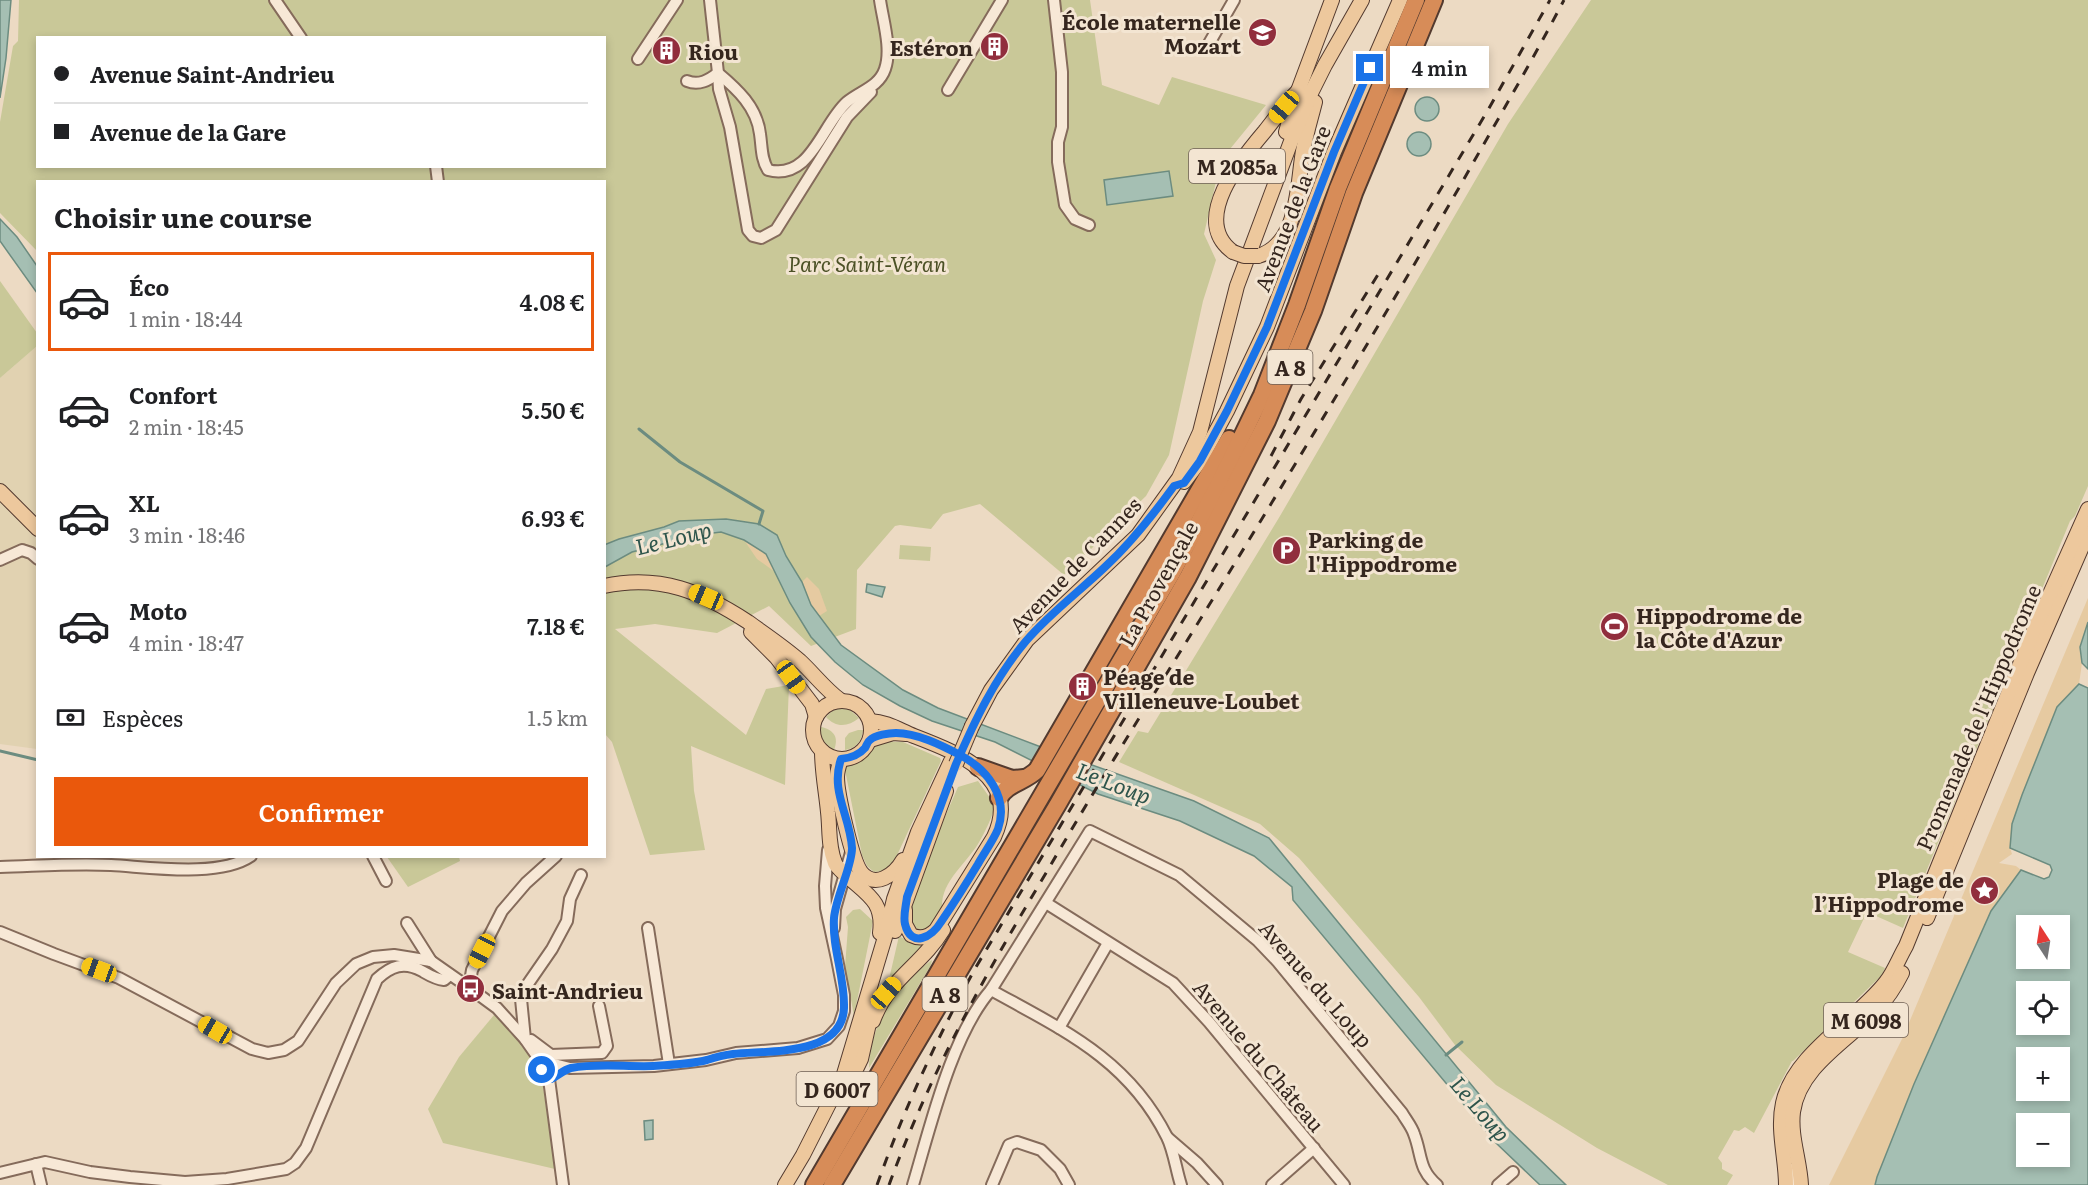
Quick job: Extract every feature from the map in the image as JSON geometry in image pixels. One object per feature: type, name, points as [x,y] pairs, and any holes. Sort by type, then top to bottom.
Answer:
[{"type":"highway","name":"La Provençale","points":[[832,1185],[1050,800],[1093,708],[1172,573],[1220,482],[1262,395],[1297,305],[1338,188],[1416,0]]},
{"type":"highway","name":"La Provençale","points":[[814,1185],[1050,800],[1108,717],[1188,577],[1267,421],[1313,311],[1354,193],[1434,0]]},
{"type":"highway","points":[[999,798],[1008,787],[1034,773],[1071,713],[1223,451],[1297,305]]},
{"type":"highway","points":[[978,767],[1012,779],[1034,773]]},
{"type":"main road","name":"Avenue de la Gare","points":[[1286,132],[1298,91],[1332,0]]},
{"type":"main road","name":"Avenue de Cannes","points":[[871,985],[894,899],[918,832],[1003,661],[1024,635],[1154,505],[1179,466],[1187,448],[1231,283],[1286,132],[1323,54],[1355,0]]},
{"type":"main road","name":"Avenue de Cannes","points":[[989,689],[1027,640],[1138,535],[1174,486],[1200,432],[1237,286],[1297,127],[1311,91],[1362,0]]},
{"type":"main road","name":"Avenue de la Gare","points":[[1174,486],[1184,483],[1200,461],[1267,327],[1334,152],[1400,0]]},
{"type":"main road","name":"M 2085a","points":[[1298,91],[1244,156],[1221,195],[1216,216],[1217,228],[1223,243],[1233,252],[1244,256],[1258,256],[1275,247],[1288,228],[1293,213],[1309,124],[1329,58]]},
{"type":"main road","points":[[3,493],[36,521]]},
{"type":"main road","points":[[3,493],[36,527]]},
{"type":"main road","name":"Promenade de l'Hippodrome","points":[[1786,1185],[1781,1115],[1792,1079],[1809,1057],[1887,981],[1906,946],[2030,641],[2088,509]]},
{"type":"main road","name":"Promenade de l'Hippodrome","points":[[1801,1185],[1793,1114],[1798,1094],[1814,1069],[1877,1010],[1895,986],[1904,969],[2088,532]]},
{"type":"main road","points":[[606,586],[644,582],[664,584],[695,592],[729,609],[771,638],[798,659],[840,700]]},
{"type":"main road","points":[[729,609],[782,665],[812,704],[816,717]]},
{"type":"main road","points":[[870,740],[870,721],[860,706],[852,702],[840,700],[828,704],[816,717],[813,734],[816,743],[822,751],[834,758],[855,756],[870,740],[893,733],[909,734]]},
{"type":"main road","points":[[870,721],[895,726],[909,734],[953,751],[978,767],[993,784],[999,798],[997,831],[936,930],[923,938],[911,935],[906,928],[904,918],[907,897]]},
{"type":"main road","points":[[822,751],[823,782],[829,814],[829,840],[834,861],[845,874],[865,884],[885,879],[895,872],[918,832]]},
{"type":"main road","points":[[841,759],[837,779],[852,849],[865,884],[879,907],[881,920],[871,985]]},
{"type":"main road","name":"Avenue de Cannes","points":[[794,1185],[855,1074],[899,917],[953,763]]},
{"type":"main road","points":[[867,1037],[880,1002],[933,944],[956,908],[960,894]]},
{"type":"main road","name":"D 6007","points":[[784,1185],[813,1136],[844,1074],[871,985]]},
{"type":"street","points":[[275,0],[300,36]]},
{"type":"street","points":[[638,59],[677,0]]},
{"type":"street","points":[[710,0],[719,89],[730,127],[748,230],[753,236],[761,238],[776,230],[848,117],[874,89],[885,70],[888,52],[880,0]]},
{"type":"street","points":[[948,90],[1002,0]]},
{"type":"street","points":[[1053,0],[1062,72],[1062,127],[1058,142],[1058,162],[1065,205],[1075,219],[1089,225]]},
{"type":"street","points":[[1207,47],[1234,0]]},
{"type":"street","points":[[1323,0],[1327,15]]},
{"type":"street","points":[[718,73],[741,92],[758,121],[764,162],[768,170],[778,173],[801,164],[812,152],[841,108],[872,87],[879,79]]},
{"type":"street","points":[[687,81],[693,84],[703,82],[718,73]]},
{"type":"street","points":[[0,560],[22,550],[31,553],[36,558]]},
{"type":"street","name":"Avenue du Loup","points":[[1046,903],[1090,831],[1179,875],[1258,941],[1278,962],[1402,1113],[1414,1133],[1422,1167],[1428,1178],[1437,1185]]},
{"type":"street","points":[[829,840],[825,886],[827,918],[834,937]]},
{"type":"street","points":[[554,1073],[570,1068],[669,1064],[706,1060],[736,1053],[798,1048],[826,1039],[839,1026],[844,1011],[844,995],[834,937],[834,916],[852,849]]},
{"type":"street","points":[[0,867],[110,865],[141,868],[200,868],[227,867],[248,858]]},
{"type":"street","points":[[374,858],[386,881]]},
{"type":"street","points":[[469,987],[472,970],[502,911],[526,883],[554,858]]},
{"type":"street","points":[[825,886],[834,877],[845,874]]},
{"type":"street","points":[[563,1185],[554,1073],[550,1063],[544,1066],[525,1036],[520,999],[523,990],[552,949],[567,921],[570,899],[581,875]]},
{"type":"street","points":[[839,897],[865,884]]},
{"type":"street","points":[[825,886],[839,897]]},
{"type":"street","points":[[913,1185],[953,1059],[977,1008],[991,990],[1046,903]]},
{"type":"street","name":"Avenue du Château","points":[[1046,903],[1173,983],[1209,1022],[1344,1185]]},
{"type":"street","points":[[407,923],[431,962]]},
{"type":"street","points":[[648,928],[669,1064]]},
{"type":"street","points":[[0,932],[119,978],[252,1049],[268,1053],[284,1050],[298,1041],[336,983],[356,964],[373,957],[394,955],[431,962],[469,987],[496,1008],[538,1047],[551,1055],[602,1053],[607,1046],[599,1006]]},
{"type":"street","points":[[1059,1028],[1108,943]]},
{"type":"street","points":[[0,1173],[45,1162],[90,1172],[185,1183],[227,1179],[286,1169],[295,1163],[306,1148],[377,979],[389,968],[404,966],[418,969],[436,980],[444,980],[450,975]]},
{"type":"street","points":[[991,990],[1093,1049],[1120,1072],[1145,1101],[1168,1138],[1217,1185]]},
{"type":"street","points":[[1168,1138],[1181,1185]]},
{"type":"street","points":[[992,1185],[1009,1145],[1017,1142],[1041,1150],[1060,1169],[1069,1185]]},
{"type":"street","points":[[1272,1185],[1314,1148]]},
{"type":"street","points":[[36,1164],[41,1185]]},
{"type":"street","points":[[1785,1167],[1793,1170],[1794,1185]]},
{"type":"street","points":[[1498,1185],[1513,1172]]},
{"type":"shaded area","points":[[36,347],[36,749],[0,744],[0,378]]},
{"type":"green space","name":"Parc Saint-Véran","points":[[19,0],[1090,0],[1102,85],[1159,105],[1172,77],[1266,105],[1221,160],[1204,234],[1216,260],[1203,301],[1169,455],[1146,496],[1064,575],[980,504],[943,514],[931,529],[895,526],[857,570],[856,629],[811,646],[769,606],[717,633],[655,624],[615,629],[746,735],[766,689],[789,685],[785,785],[691,746],[694,791],[705,850],[650,855],[612,742],[606,735],[606,180],[36,180],[36,250],[0,213],[0,122],[13,46],[18,41]]},
{"type":"green space","name":"Hippodrome de la Côte d'Azur","points":[[1591,0],[2088,0],[2088,486],[2075,516],[2070,521],[1903,928],[1867,912],[1848,952],[1885,968],[1882,975],[1792,1061],[1754,1133],[1745,1127],[1739,1131],[1734,1130],[1718,1158],[1722,1163],[1722,1169],[1733,1175],[1727,1185],[1668,1185],[1597,1148],[1496,1085],[1455,1045],[1419,997],[1299,858],[1260,824],[1119,762],[1138,731],[1148,733],[1280,516],[1508,124]]},
{"type":"green space","points":[[0,281],[36,332],[36,347],[0,378]]},
{"type":"green space","points":[[900,545],[931,547],[930,561],[899,559]]},
{"type":"green space","points":[[840,708],[850,710],[859,718],[851,723],[838,725],[826,717],[832,711]]},
{"type":"green space","points":[[821,727],[829,730],[836,738],[834,750],[823,741]]},
{"type":"green space","points":[[863,730],[860,740],[853,747],[845,750],[845,738],[849,733]]},
{"type":"green space","points":[[875,741],[903,742],[940,758],[941,761],[892,866],[884,871],[874,872],[867,866],[862,855],[844,765],[858,758]]},
{"type":"green space","points":[[978,781],[995,805],[992,815],[973,852],[948,884],[942,902],[943,912],[932,929],[921,931],[911,925],[908,917],[934,842],[958,787]]},
{"type":"green space","points":[[388,858],[459,858],[460,861],[408,887]]},
{"type":"green space","points":[[860,909],[873,921],[854,1016],[845,967],[848,927],[846,917],[853,910]]},
{"type":"green space","points":[[899,936],[913,942],[928,942],[893,978],[890,975]]},
{"type":"green space","points":[[932,960],[869,1068],[874,1038],[891,1000],[908,979]]},
{"type":"green space","points":[[494,1015],[517,1037],[537,1065],[543,1086],[555,1169],[443,1143],[428,1109],[459,1057]]},
{"type":"sand","points":[[744,540],[766,554],[775,572],[757,559]]},
{"type":"sand","points":[[807,577],[819,589],[827,611],[819,616],[811,605],[802,582]]},
{"type":"sand","name":"Plage de l’Hippodrome","points":[[2088,598],[2088,622],[2080,647],[2082,663],[2079,684],[2057,707],[2012,824],[2010,848],[2012,854],[1999,863],[2016,866],[2021,870],[1991,911],[1914,1084],[1875,1185],[1829,1185],[1903,1037]]},
{"type":"water","points":[[0,0],[11,0],[0,98]]},
{"type":"water","points":[[1427,97],[1435,101],[1439,109],[1435,117],[1427,121],[1419,117],[1415,109],[1419,101]]},
{"type":"water","points":[[1419,132],[1427,136],[1431,144],[1427,152],[1419,156],[1411,152],[1407,144],[1411,136]]},
{"type":"water","points":[[1169,171],[1173,196],[1107,205],[1104,180]]},
{"type":"water","points":[[0,219],[17,237],[36,265],[36,292],[0,241]]},
{"type":"water","name":"Le Loup","points":[[726,519],[759,524],[777,535],[786,556],[802,582],[811,605],[841,645],[903,690],[938,708],[1194,801],[1269,838],[1506,1127],[1566,1185],[1540,1185],[1496,1143],[1293,900],[1292,887],[1254,856],[1180,821],[1098,794],[995,742],[932,721],[863,685],[835,662],[811,637],[790,603],[766,554],[744,540],[721,532],[697,535],[632,552],[606,566],[606,544],[679,521]]},
{"type":"water","points":[[867,584],[885,587],[882,597],[866,592]]},
{"type":"water","points":[[2088,622],[2088,669],[2082,663],[2080,647]]},
{"type":"water","points":[[2079,684],[2088,688],[2088,1185],[1875,1185],[1914,1084],[1991,911],[2021,870],[2044,879],[2049,877],[2052,870],[2050,865],[2010,848],[2012,824],[2057,707]]},
{"type":"water","points":[[653,1120],[653,1139],[645,1140],[644,1121]]},
{"type":"waterway","points":[[639,429],[680,462],[763,511],[759,524]]},
{"type":"waterway","points":[[0,751],[36,760]]},
{"type":"waterway","points":[[1446,1055],[1462,1042]]},
{"type":"railway","points":[[877,1185],[922,1074],[976,967],[1488,110],[1550,0]]},
{"type":"railway","points":[[889,1185],[922,1103],[960,1025],[1002,949],[1388,309],[1500,117],[1564,0]]},
{"type":"railway","points":[[1271,456],[1301,399],[1382,268]]},
{"type":"place","name":"École maternelle Mozart","points":[[1262,32]]},
{"type":"place","name":"Estéron","points":[[994,46]]},
{"type":"place","name":"Riou","points":[[667,50]]},
{"type":"place","name":"Parking de l'Hippodrome","points":[[1287,550]]},
{"type":"place","name":"Hippodrome de la Côte d'Azur","points":[[1615,626]]},
{"type":"place","name":"Péage de Villeneuve-Loubet","points":[[1082,687]]},
{"type":"place","name":"Plage de l’Hippodrome","points":[[1985,890]]},
{"type":"place","name":"Saint-Andrieu","points":[[471,989]]},
{"type":"route","points":[[542,1070],[544,1077],[551,1079],[570,1068],[654,1066],[706,1060],[736,1053],[798,1048],[826,1039],[839,1026],[844,1011],[844,995],[834,937],[834,916],[852,849],[837,773],[841,759],[855,756],[867,746],[870,740],[884,735],[909,734],[953,751],[958,754],[964,757],[989,778],[999,798],[997,831],[936,930],[923,938],[915,937],[908,932],[904,918],[907,897],[940,806],[956,764],[961,753],[972,726],[991,690],[1027,640],[1138,535],[1174,486],[1184,483],[1200,461],[1267,327],[1334,152],[1370,68]]}]
